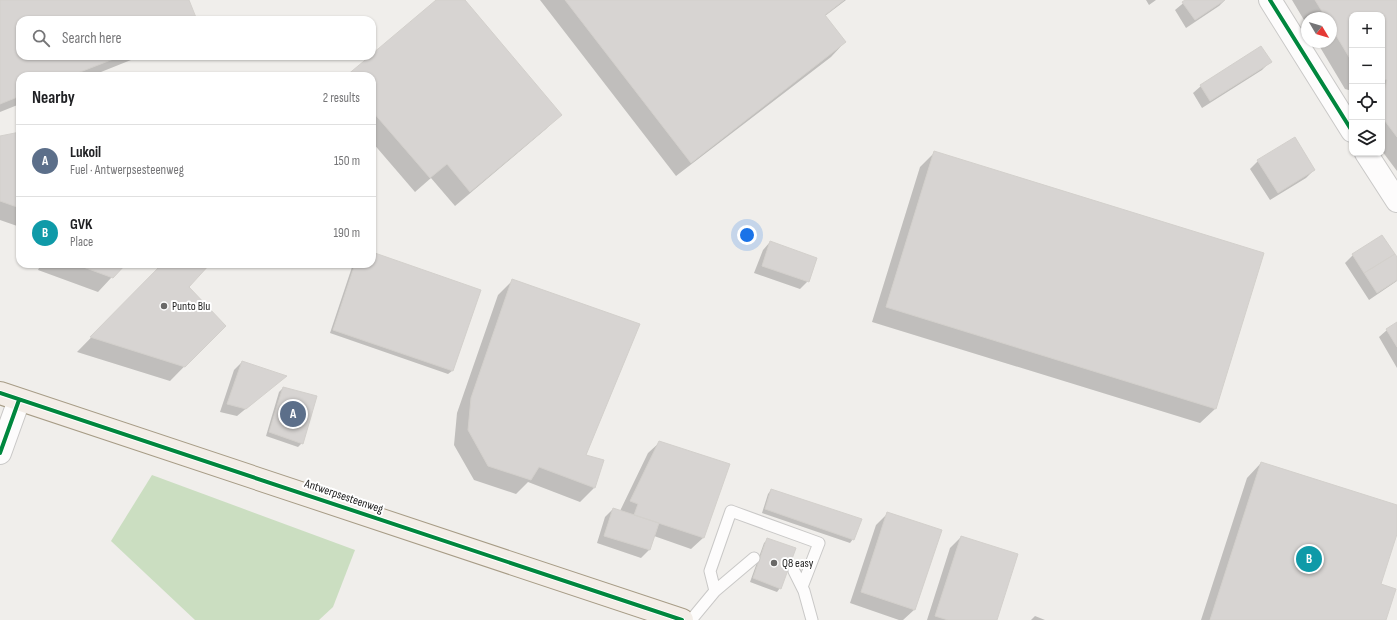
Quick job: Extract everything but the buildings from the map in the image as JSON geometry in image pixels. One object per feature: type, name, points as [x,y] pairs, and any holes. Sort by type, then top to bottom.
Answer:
[{"type":"main road","name":"Antwerpsesteenweg","points":[[10,397],[682,620]]},
{"type":"street","points":[[1270,0],[1349,126]]},
{"type":"street","points":[[1368,156],[1397,201]]},
{"type":"street","points":[[0,454],[10,397]]},
{"type":"lane","points":[[714,591],[710,571],[731,511],[819,543],[802,587]]},
{"type":"lane","points":[[691,620],[714,591],[754,558]]},
{"type":"lane","points":[[794,571],[802,587],[812,620]]},
{"type":"green space","points":[[152,475],[355,550],[333,607],[319,620],[195,620],[111,541]]},
{"type":"cycle path","points":[[1270,0],[1349,126]]},
{"type":"cycle path","points":[[0,393],[682,620]]},
{"type":"cycle path","points":[[0,453],[19,400]]},
{"type":"place","name":"Punto Blu","points":[[164,306]]},
{"type":"place","name":"Lukoil","points":[[293,414]]},
{"type":"place","name":"GVK","points":[[1309,559]]},
{"type":"place","name":"Q8 easy","points":[[774,563]]}]
